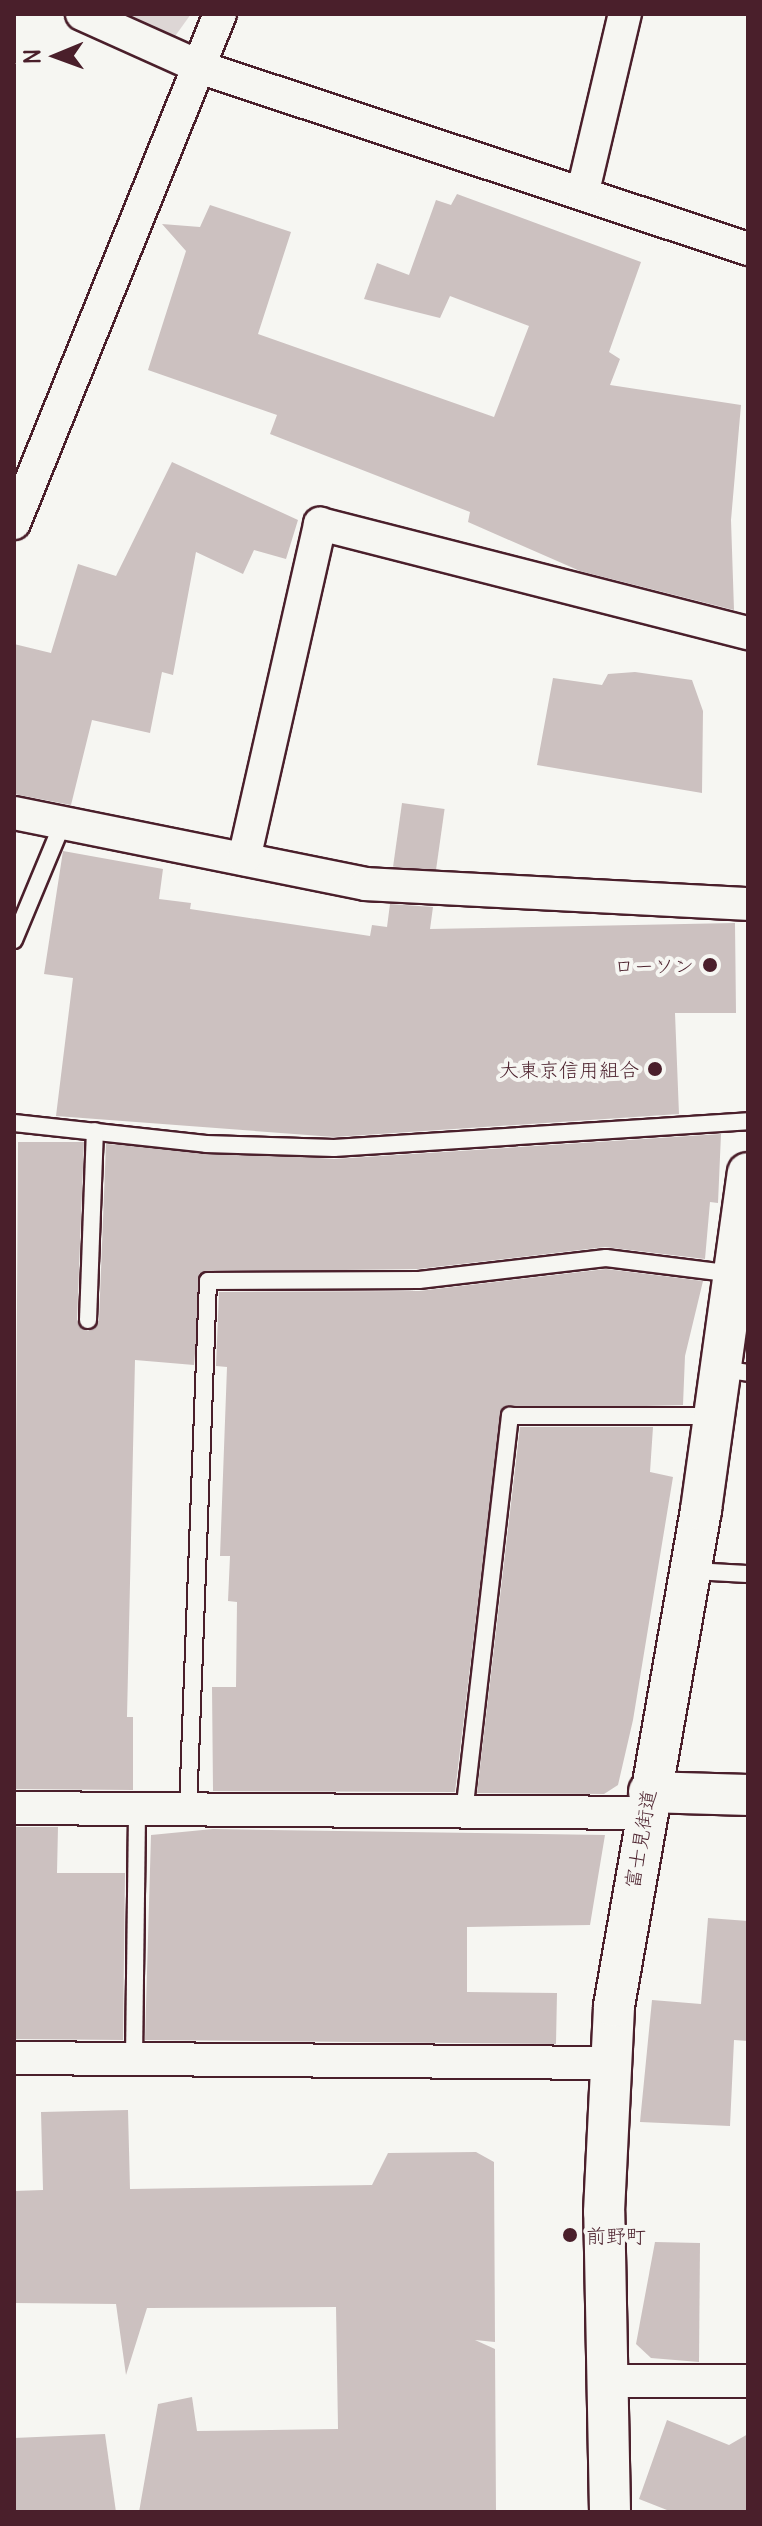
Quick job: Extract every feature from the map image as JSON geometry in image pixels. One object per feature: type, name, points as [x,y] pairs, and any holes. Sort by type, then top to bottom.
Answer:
[{"type":"street","points":[[82,14],[202,68],[583,191],[748,249]]},
{"type":"street","points":[[14,523],[202,68],[220,14]]},
{"type":"street","points":[[583,191],[625,14]]},
{"type":"street","points":[[244,859],[320,524],[748,633]]},
{"type":"street","points":[[14,813],[366,884],[748,904]]},
{"type":"street","name":"富士見街道","points":[[610,2512],[607,2381],[611,2063],[647,1803],[690,1571],[714,1416],[734,1371],[734,1274],[748,1173]]},
{"type":"street","points":[[14,1808],[464,1813],[748,1795]]},
{"type":"street","points":[[14,2058],[611,2063]]},
{"type":"street","points":[[607,2381],[748,2381]]},
{"type":"lane","points":[[14,940],[63,822]]},
{"type":"lane","points":[[14,1123],[334,1148],[748,1121]]},
{"type":"lane","points":[[88,1320],[95,1131]]},
{"type":"lane","points":[[188,1809],[208,1281],[419,1280],[606,1258],[734,1274]]},
{"type":"lane","points":[[464,1813],[510,1416],[714,1416]]},
{"type":"lane","points":[[690,1571],[748,1574]]},
{"type":"lane","points":[[134,2059],[137,1809]]},
{"type":"shaded area","points":[[119,14],[191,14],[173,39]]},
{"type":"building","points":[[457,194],[641,262],[609,352],[620,359],[610,385],[741,405],[731,520],[734,610],[580,571],[468,522],[470,512],[270,434],[277,415],[148,370],[186,251],[162,224],[200,227],[210,205],[291,232],[258,334],[494,417],[529,326],[450,296],[440,318],[364,299],[377,263],[409,275],[436,200],[451,205]]},
{"type":"building","points":[[172,462],[298,520],[286,559],[254,550],[243,574],[196,552],[173,675],[162,672],[150,733],[92,720],[71,805],[14,794],[14,644],[51,653],[78,564],[116,576]]},
{"type":"building","points":[[635,672],[692,680],[703,711],[702,793],[537,765],[553,678],[602,685],[608,674]]},
{"type":"building","points":[[402,803],[445,809],[436,872],[393,866]]},
{"type":"building","points":[[63,851],[163,869],[159,899],[191,903],[190,909],[370,936],[372,925],[387,927],[390,904],[433,907],[430,929],[735,923],[736,1013],[675,1013],[679,1114],[334,1137],[56,1116],[73,978],[44,974]]},
{"type":"building","points":[[721,1134],[718,1203],[710,1202],[705,1259],[605,1247],[418,1269],[202,1272],[194,1365],[135,1360],[127,1717],[133,1717],[133,1790],[14,1789],[18,1142],[84,1142],[77,1320],[88,1331],[99,1320],[106,1144],[334,1159]]},
{"type":"building","points":[[606,1269],[703,1281],[685,1356],[683,1405],[501,1410],[455,1792],[213,1791],[212,1687],[236,1687],[237,1602],[228,1601],[230,1556],[220,1556],[227,1367],[216,1366],[219,1292],[419,1291]]},
{"type":"building","points":[[520,1427],[653,1427],[650,1472],[673,1477],[633,1720],[618,1785],[604,1794],[477,1793]]},
{"type":"building","points":[[14,1827],[58,1827],[57,1873],[125,1873],[123,2040],[14,2039]]},
{"type":"building","points":[[213,1829],[605,1835],[590,1925],[467,1927],[467,1992],[557,1993],[556,2044],[145,2040],[151,1835]]},
{"type":"building","points":[[708,1918],[748,1921],[748,2041],[734,2040],[730,2126],[640,2122],[652,2000],[701,2004]]},
{"type":"building","points":[[128,2110],[130,2189],[372,2185],[388,2153],[476,2152],[494,2162],[495,2342],[475,2340],[495,2349],[496,2512],[139,2512],[158,2404],[192,2397],[197,2431],[338,2429],[336,2307],[147,2308],[126,2375],[116,2304],[14,2303],[14,2191],[43,2190],[41,2112]]},
{"type":"building","points":[[655,2242],[700,2243],[699,2362],[651,2358],[636,2344]]},
{"type":"building","points":[[667,2420],[729,2445],[748,2434],[748,2512],[672,2512],[639,2499]]},
{"type":"building","points":[[105,2434],[116,2512],[14,2512],[14,2438]]},
{"type":"place","name":"ローソン","points":[[710,965]]},
{"type":"place","name":"大東京信用組合","points":[[655,1069]]},
{"type":"place","name":"前野町","points":[[570,2235]]}]
